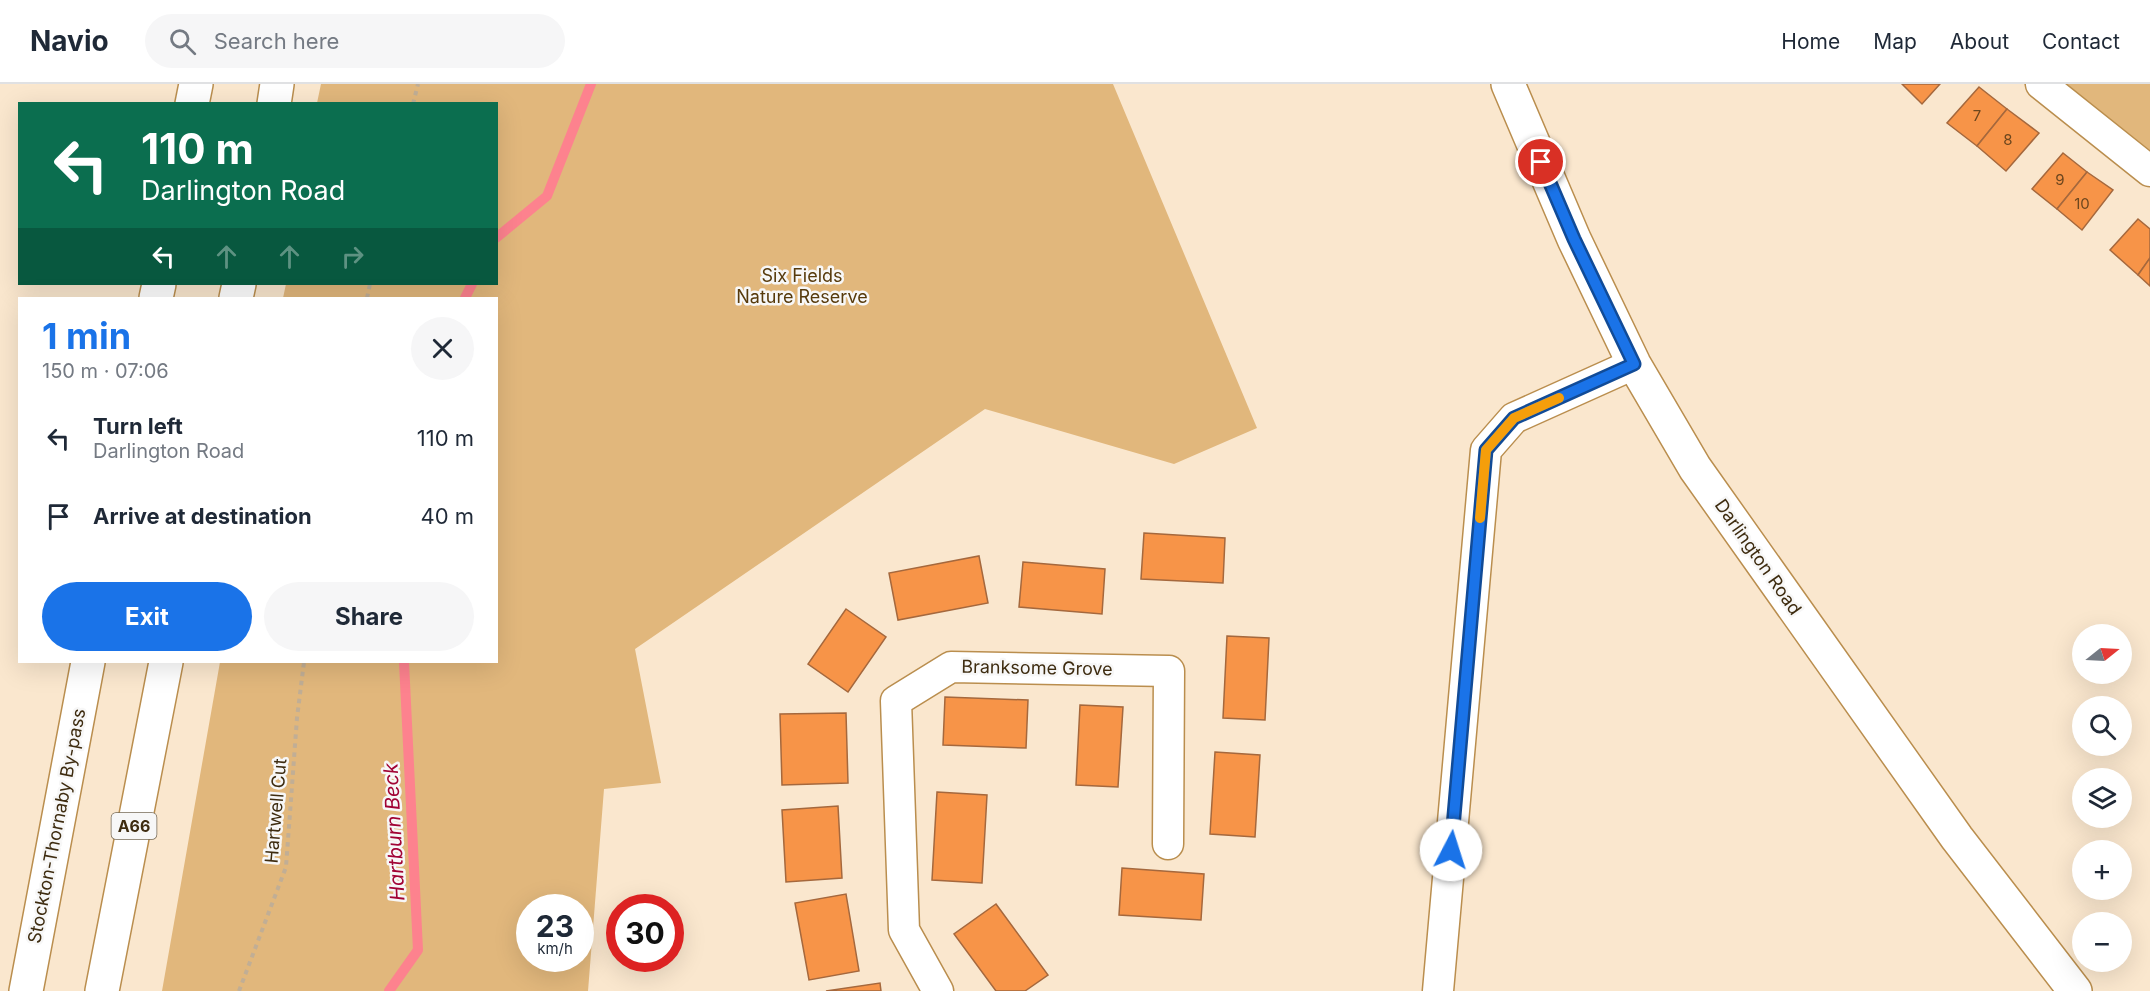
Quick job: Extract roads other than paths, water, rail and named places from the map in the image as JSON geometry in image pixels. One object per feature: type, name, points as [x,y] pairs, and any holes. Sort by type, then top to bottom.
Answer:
[{"type":"main road","points":[[192,102],[196,84]]},
{"type":"main road","points":[[274,102],[278,84]]},
{"type":"main road","name":"Darlington Road","points":[[1508,84],[1574,239],[1634,364],[1695,468],[1958,838],[2075,991]]},
{"type":"main road","name":"Stockton-Thornaby By-pass","points":[[26,991],[88,663]]},
{"type":"main road","name":"A66","points":[[102,991],[166,663]]},
{"type":"street","points":[[2041,84],[2150,171]]},
{"type":"street","points":[[1438,991],[1486,450],[1514,418],[1634,364]]},
{"type":"street","name":"Branksome Grove","points":[[938,991],[904,930],[896,701],[951,667],[1170,670],[1168,844]]},
{"type":"waterway","name":"Hartburn Beck","points":[[498,236],[547,196],[591,84]]},
{"type":"waterway","name":"Hartburn Beck","points":[[466,297],[472,285]]},
{"type":"waterway","name":"Hartburn Beck","points":[[389,991],[418,950],[404,663]]},
{"type":"park label","name":"Six Fields Nature Reserve","points":[[802,286]]}]
